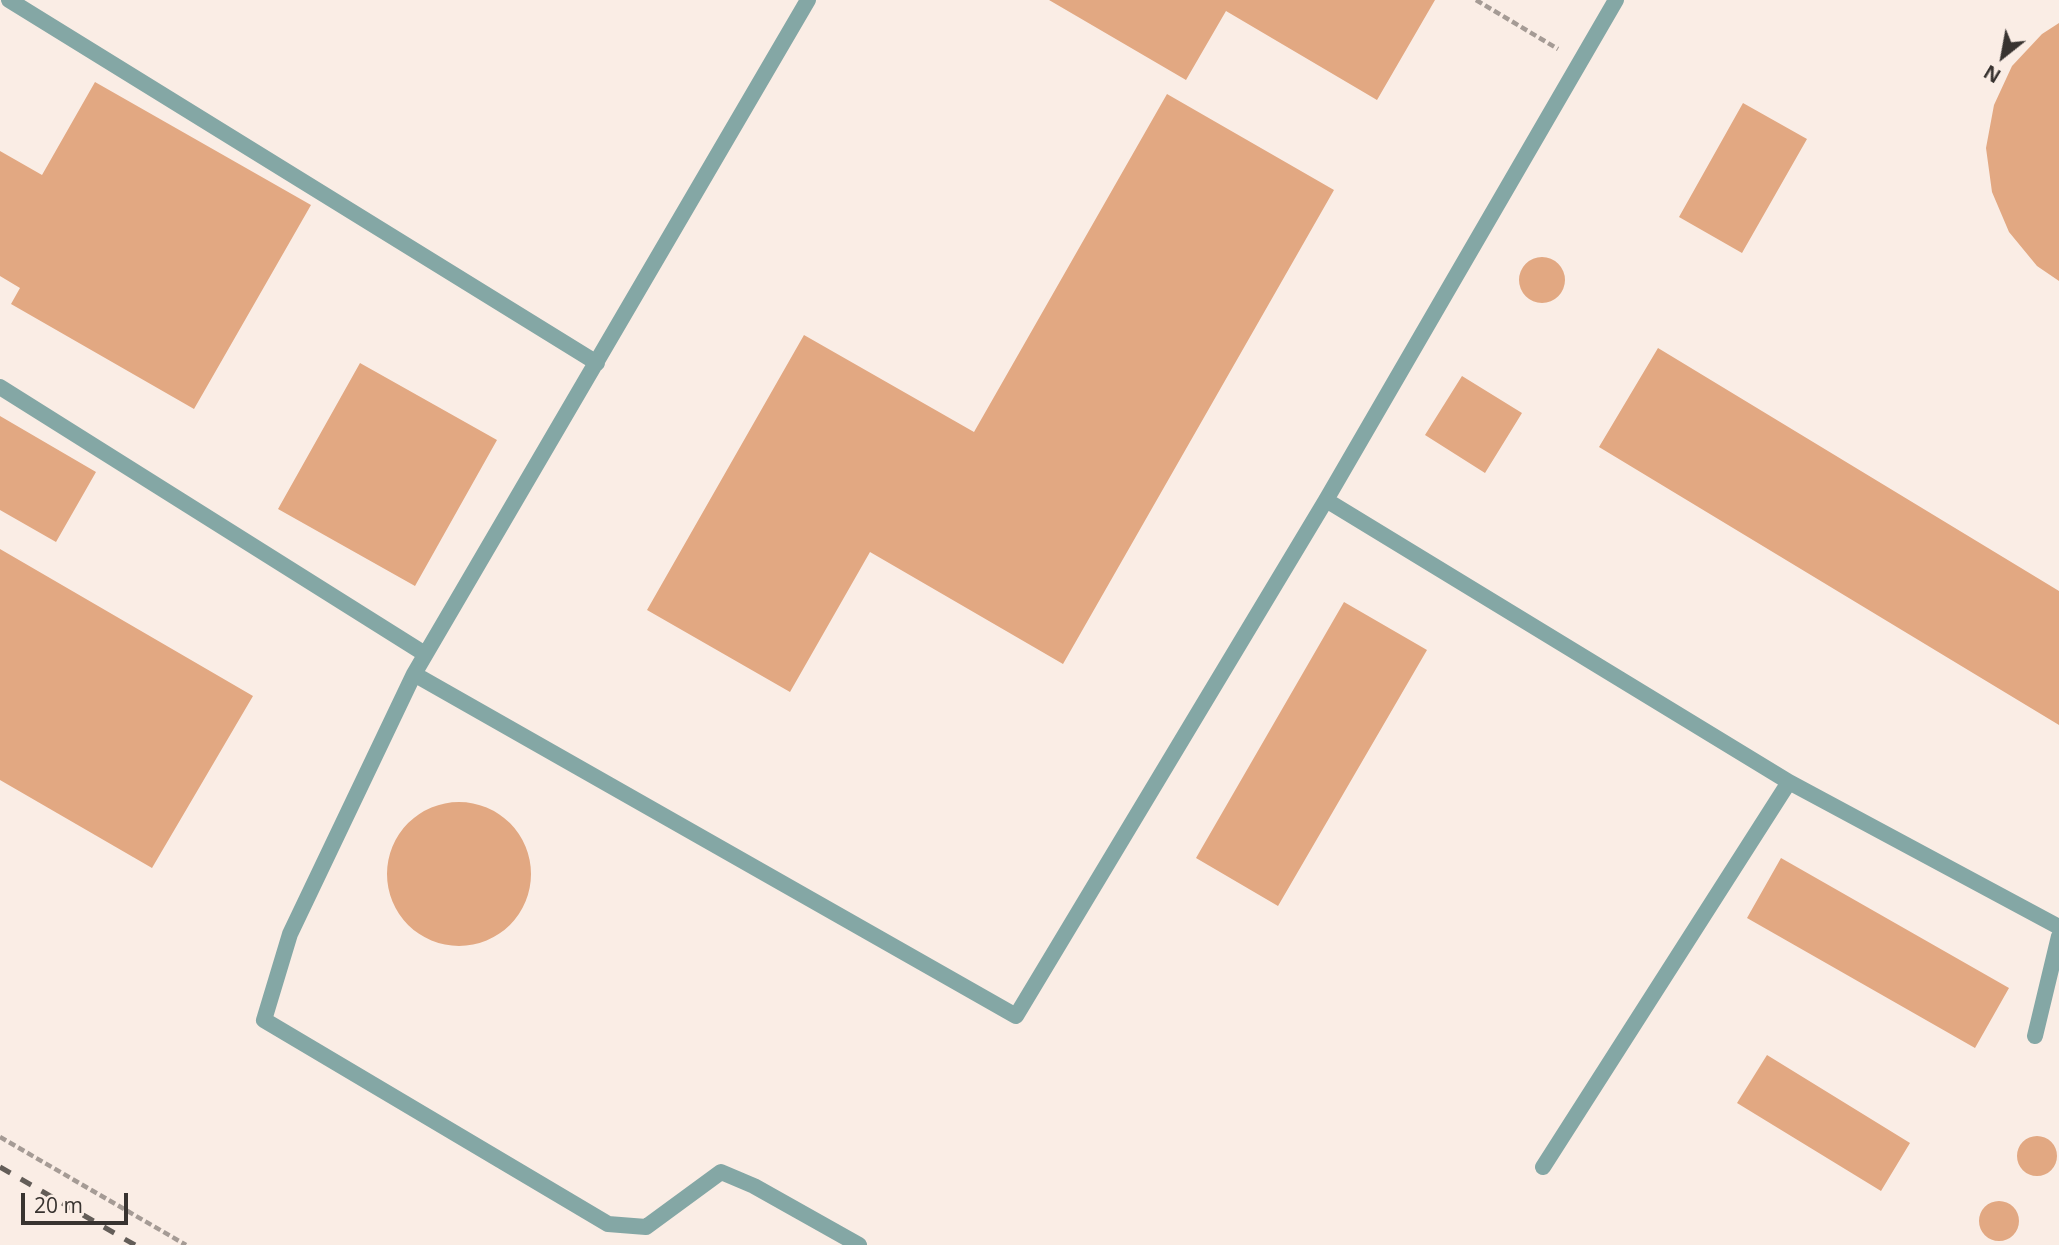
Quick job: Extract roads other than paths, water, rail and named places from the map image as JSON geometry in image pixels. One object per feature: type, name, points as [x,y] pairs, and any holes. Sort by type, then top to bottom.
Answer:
[{"type":"lane","points":[[9,0],[597,363]]},
{"type":"lane","points":[[808,0],[414,674],[290,934],[264,1020],[608,1224],[646,1227],[721,1172],[754,1185],[859,1245]]},
{"type":"lane","points":[[414,674],[1016,1016],[1326,500],[1616,0]]},
{"type":"lane","points":[[0,387],[425,654]]},
{"type":"lane","points":[[1326,500],[1789,782],[2059,927]]},
{"type":"lane","points":[[1543,1167],[1789,782]]},
{"type":"lane","points":[[2035,1036],[2059,936]]},
{"type":"railway","points":[[0,1167],[135,1245]]}]
